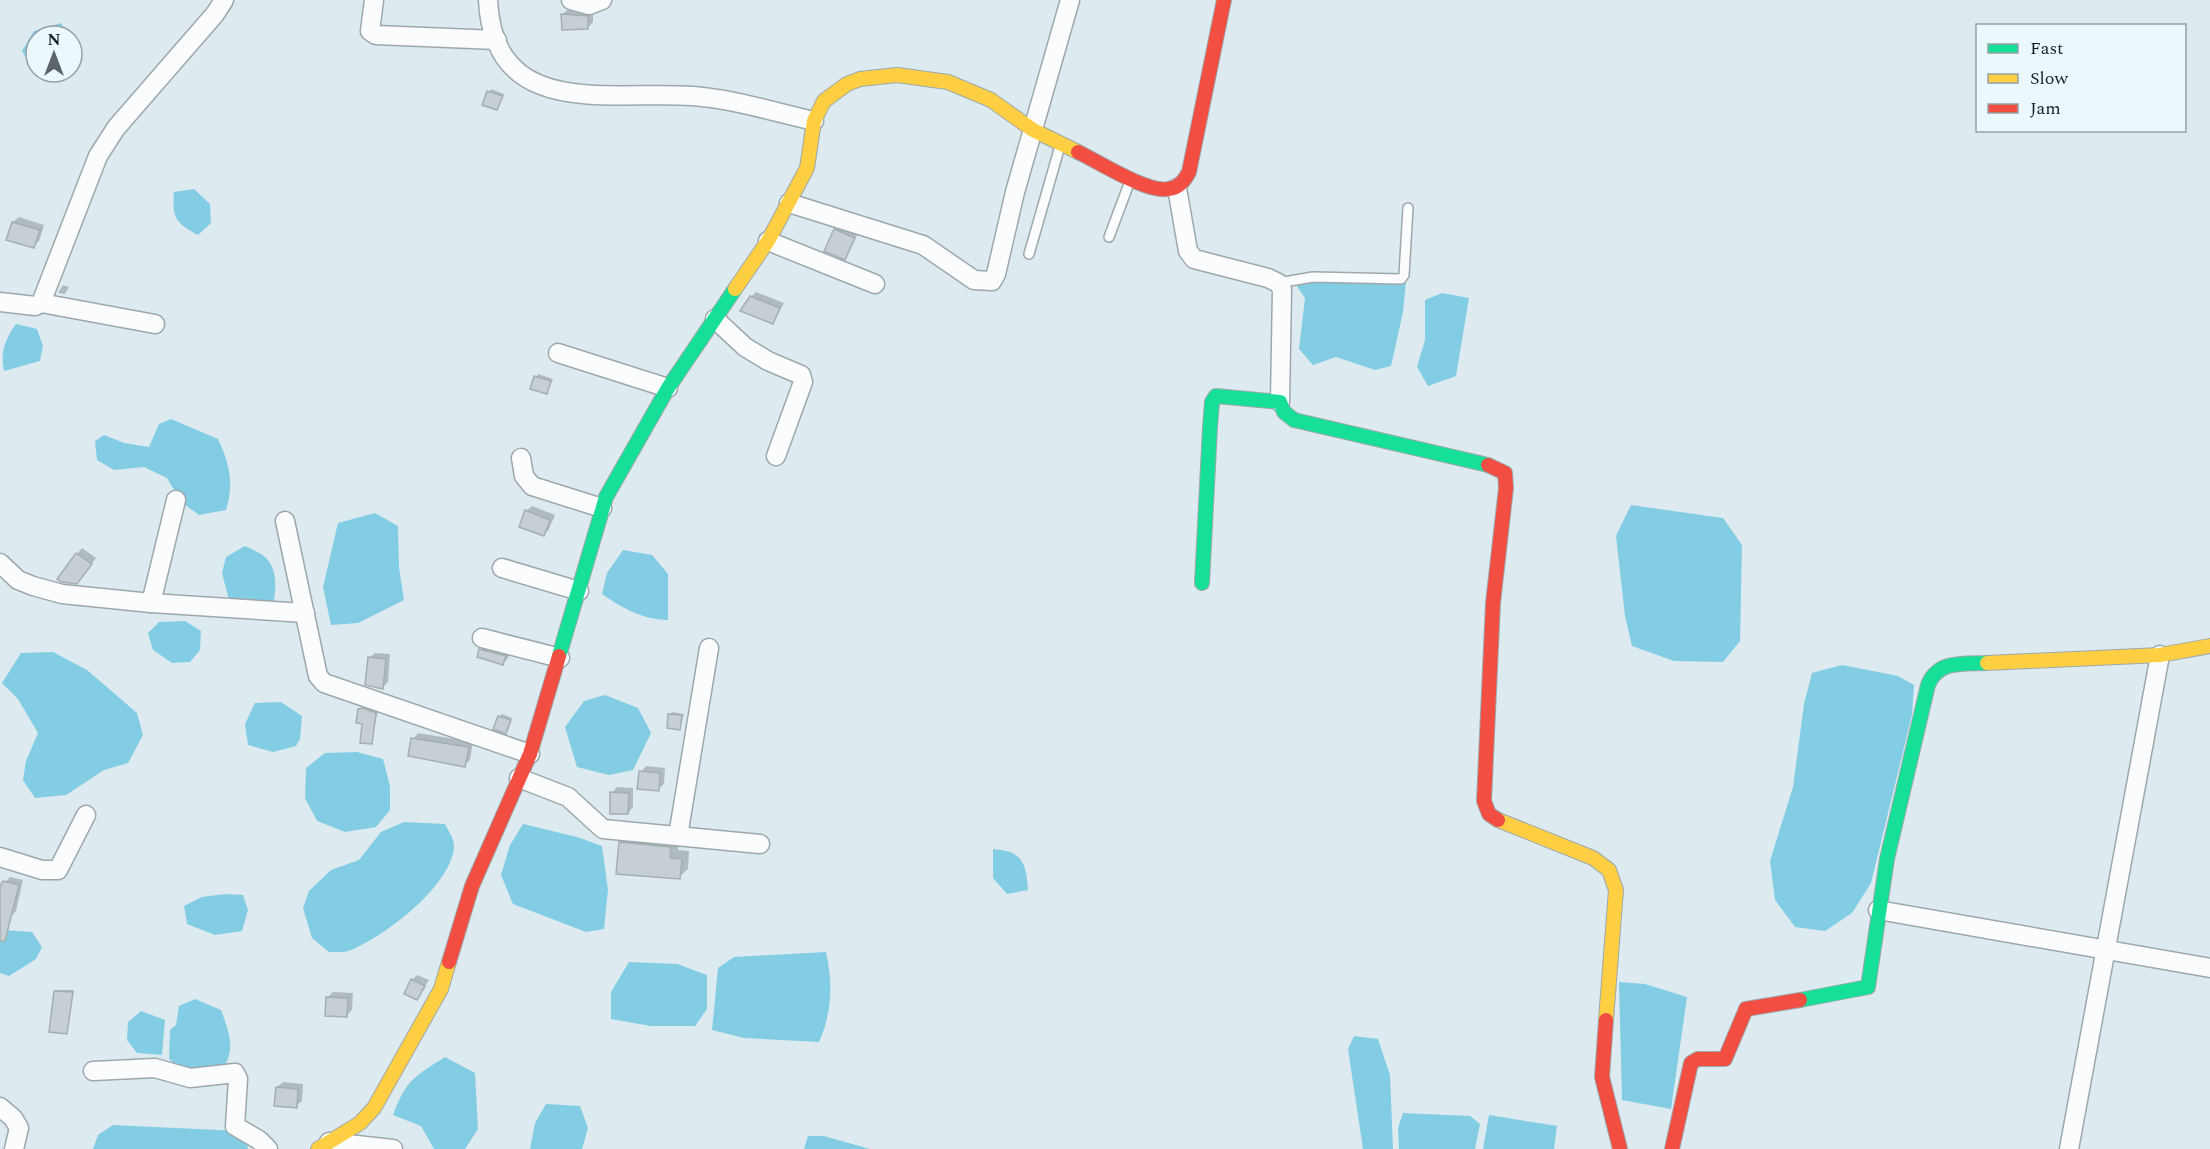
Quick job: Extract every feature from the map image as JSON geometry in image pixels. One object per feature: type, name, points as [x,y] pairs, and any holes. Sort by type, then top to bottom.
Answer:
[{"type":"street","points":[[41,303],[98,156],[116,128],[215,14],[224,0]]},
{"type":"street","points":[[374,0],[370,31],[376,35],[497,40]]},
{"type":"street","points":[[488,0],[492,28],[506,62],[520,76],[539,86],[601,96],[692,96],[724,100],[813,121]]},
{"type":"street","points":[[571,0],[589,5],[602,0]]},
{"type":"street","points":[[789,203],[923,245],[974,280],[992,281],[996,274],[1015,192],[1070,0]]},
{"type":"street","points":[[324,1146],[360,1124],[374,1108],[441,989],[472,886],[530,754],[560,658],[602,508],[668,388],[768,241],[789,203],[807,168],[813,121],[824,101],[847,84],[860,79],[897,75],[948,82],[977,93],[1034,130],[1061,144],[1154,189],[1166,191],[1177,188],[1190,172],[1224,0]]},
{"type":"street","points":[[1177,188],[1188,251],[1194,258],[1278,283],[1284,298],[1280,402],[1284,412],[1294,420],[1495,467],[1505,473],[1506,488],[1492,603],[1484,801],[1489,814],[1502,823],[1593,858],[1608,870],[1616,890],[1602,1077],[1620,1149]]},
{"type":"street","points":[[768,241],[876,284]]},
{"type":"street","points":[[0,302],[35,306],[41,303],[154,324]]},
{"type":"street","points":[[715,319],[745,347],[768,361],[801,375],[802,382],[777,456]]},
{"type":"street","points":[[558,353],[668,388]]},
{"type":"street","points":[[1202,584],[1212,402],[1216,396],[1223,395],[1280,402]]},
{"type":"street","points":[[521,458],[524,476],[532,486],[602,508]]},
{"type":"street","points":[[151,603],[176,500]]},
{"type":"street","points":[[285,520],[318,676],[324,683],[530,754]]},
{"type":"street","points":[[0,563],[18,580],[62,594],[151,603],[304,613]]},
{"type":"street","points":[[502,568],[579,591]]},
{"type":"street","points":[[482,638],[560,658]]},
{"type":"street","points":[[1672,1149],[1691,1063],[1698,1059],[1725,1059],[1746,1009],[1863,990],[1868,987],[1878,910],[1927,690],[1931,676],[1937,669],[1947,664],[2160,655],[2210,646]]},
{"type":"street","points":[[678,836],[709,648]]},
{"type":"street","points":[[2069,1149],[2160,655]]},
{"type":"street","points":[[519,778],[568,797],[603,829],[760,844]]},
{"type":"street","points":[[0,857],[42,870],[58,870],[86,815]]},
{"type":"street","points":[[1878,910],[2210,968]]},
{"type":"street","points":[[93,1071],[154,1068],[190,1078],[235,1073],[238,1079],[235,1126],[259,1140],[268,1149]]},
{"type":"street","points":[[0,1107],[13,1118],[18,1128],[19,1133],[14,1149]]},
{"type":"street","points":[[324,1146],[393,1149]]},
{"type":"lane","points":[[1029,254],[1061,144]]},
{"type":"lane","points":[[1109,237],[1131,178]]},
{"type":"lane","points":[[1278,283],[1313,277],[1401,279],[1404,275],[1408,208]]},
{"type":"water","points":[[194,189],[210,204],[211,223],[198,235],[180,223],[174,208],[174,192]]},
{"type":"water","points":[[1383,274],[1406,281],[1403,312],[1391,366],[1375,370],[1336,357],[1313,365],[1299,349],[1305,298],[1296,285],[1326,276]]},
{"type":"water","points":[[1442,293],[1469,298],[1456,376],[1428,386],[1417,367],[1425,340],[1425,300]]},
{"type":"water","points":[[16,324],[37,329],[43,346],[40,361],[4,371],[4,346]]},
{"type":"water","points":[[171,419],[218,439],[230,474],[230,491],[226,510],[199,515],[181,502],[167,478],[144,467],[114,470],[97,460],[95,441],[104,435],[124,443],[149,447],[159,424]]},
{"type":"water","points":[[1631,505],[1723,518],[1742,545],[1740,641],[1723,662],[1674,661],[1632,646],[1625,616],[1616,536]]},
{"type":"water","points":[[375,513],[398,526],[399,567],[404,600],[358,623],[331,625],[323,587],[338,523]]},
{"type":"water","points":[[245,546],[264,556],[273,568],[275,587],[273,605],[229,600],[222,573],[226,557]]},
{"type":"water","points":[[623,550],[652,555],[668,574],[668,620],[649,618],[633,612],[602,594],[607,573]]},
{"type":"water","points":[[185,621],[201,631],[200,650],[190,662],[172,663],[153,650],[148,633],[159,622]]},
{"type":"water","points":[[53,652],[87,670],[137,713],[143,735],[128,763],[104,770],[66,795],[35,798],[23,780],[26,761],[38,733],[18,699],[2,683],[21,653]]},
{"type":"water","points":[[1842,665],[1898,676],[1914,685],[1912,715],[1871,883],[1852,913],[1825,931],[1795,927],[1775,900],[1770,861],[1793,787],[1804,704],[1812,673]]},
{"type":"water","points":[[605,695],[638,708],[651,733],[633,770],[609,775],[577,767],[565,727],[584,701]]},
{"type":"water","points":[[281,702],[302,716],[300,739],[296,746],[273,752],[248,745],[245,724],[255,703]]},
{"type":"water","points":[[357,752],[383,759],[390,786],[390,810],[376,827],[345,832],[317,821],[305,798],[306,768],[325,753]]},
{"type":"water","points":[[404,822],[445,824],[454,845],[451,860],[443,876],[415,907],[381,934],[349,951],[329,952],[312,938],[303,908],[309,891],[331,870],[359,860],[381,832]]},
{"type":"water","points":[[523,824],[577,837],[602,846],[608,890],[604,929],[586,932],[513,904],[501,875],[510,845]]},
{"type":"water","points":[[993,849],[1011,852],[1021,860],[1026,872],[1028,890],[1007,894],[993,878]]},
{"type":"water","points":[[225,894],[243,895],[248,910],[242,931],[215,935],[187,924],[184,906],[202,897]]},
{"type":"water","points":[[0,931],[32,932],[42,947],[36,959],[9,976],[0,973]]},
{"type":"water","points":[[826,952],[830,975],[830,998],[827,1020],[819,1042],[744,1038],[712,1030],[718,968],[734,957]]},
{"type":"water","points":[[629,962],[677,964],[707,975],[707,1009],[695,1026],[651,1026],[611,1019],[611,992]]},
{"type":"water","points":[[1619,982],[1645,984],[1687,997],[1671,1109],[1622,1100]]},
{"type":"water","points":[[195,999],[221,1010],[227,1027],[230,1051],[225,1066],[219,1074],[189,1077],[169,1059],[170,1030],[176,1025],[179,1006]]},
{"type":"water","points":[[141,1011],[165,1020],[162,1055],[137,1053],[127,1040],[128,1022]]},
{"type":"water","points":[[1354,1036],[1378,1039],[1390,1075],[1393,1149],[1363,1149],[1348,1049]]},
{"type":"water","points":[[445,1057],[475,1073],[478,1129],[465,1149],[434,1149],[421,1126],[393,1115],[407,1086],[426,1069]]},
{"type":"water","points":[[546,1104],[580,1106],[588,1128],[582,1149],[530,1149],[535,1123]]},
{"type":"water","points":[[1403,1113],[1470,1116],[1480,1124],[1475,1149],[1399,1149],[1398,1128]]},
{"type":"water","points":[[1489,1115],[1557,1126],[1554,1149],[1483,1149]]},
{"type":"water","points":[[113,1125],[239,1131],[247,1139],[248,1149],[93,1149],[98,1135]]},
{"type":"water","points":[[808,1136],[824,1136],[870,1149],[804,1149]]},
{"type":"building","points":[[561,14],[588,16],[588,29],[562,30]]},
{"type":"building","points":[[487,91],[503,96],[497,110],[482,105]]},
{"type":"building","points":[[12,222],[40,230],[34,248],[6,240]]},
{"type":"building","points":[[834,229],[855,238],[845,260],[824,251]]},
{"type":"building","points":[[750,296],[780,308],[773,324],[740,311]]},
{"type":"building","points":[[534,376],[551,381],[547,394],[530,389]]},
{"type":"building","points":[[525,510],[550,520],[544,536],[519,527]]},
{"type":"building","points":[[76,553],[92,564],[77,584],[61,582],[57,579]]},
{"type":"building","points":[[479,649],[506,656],[503,665],[477,657]]},
{"type":"building","points":[[368,657],[386,659],[383,689],[365,685]]},
{"type":"building","points":[[363,708],[376,713],[372,744],[360,743],[362,724],[356,723],[358,709]]},
{"type":"building","points":[[668,714],[682,715],[680,730],[667,728]]},
{"type":"building","points":[[498,716],[511,720],[506,734],[493,729]]},
{"type":"building","points":[[411,738],[469,747],[465,767],[408,756]]},
{"type":"building","points":[[639,771],[660,773],[659,791],[637,789]]},
{"type":"building","points":[[610,792],[629,793],[628,814],[610,814]]},
{"type":"building","points":[[619,842],[671,847],[670,858],[682,859],[680,879],[616,874]]},
{"type":"building","points":[[3,881],[19,885],[5,941],[0,941],[0,886]]},
{"type":"building","points":[[411,979],[425,986],[417,1000],[404,994]]},
{"type":"building","points":[[54,991],[73,992],[67,1034],[49,1032]]},
{"type":"building","points":[[326,997],[348,998],[347,1017],[325,1016]]},
{"type":"building","points":[[276,1087],[298,1089],[297,1108],[274,1106]]},
{"type":"traffic: fast","points":[[559,656],[606,497],[668,388],[735,289]]},
{"type":"traffic: fast","points":[[1202,583],[1210,427],[1212,402],[1216,396],[1280,402],[1284,412],[1294,420],[1488,465]]},
{"type":"traffic: fast","points":[[1800,1000],[1868,987],[1887,859],[1928,685],[1932,677],[1945,667],[1987,663]]},
{"type":"traffic: slow","points":[[735,289],[768,241],[807,168],[814,121],[824,101],[847,84],[860,79],[897,75],[948,82],[991,100],[1033,130],[1078,152]]},
{"type":"traffic: slow","points":[[1987,663],[2160,655],[2210,646]]},
{"type":"traffic: slow","points":[[1498,820],[1593,858],[1609,870],[1616,890],[1606,1020]]},
{"type":"traffic: slow","points":[[318,1149],[360,1123],[374,1108],[441,989],[449,962]]},
{"type":"traffic: jam","points":[[1078,152],[1123,176],[1148,186],[1168,189],[1181,184],[1189,172],[1224,0]]},
{"type":"traffic: jam","points":[[1488,465],[1505,473],[1506,488],[1493,603],[1484,801],[1489,814],[1498,820]]},
{"type":"traffic: jam","points":[[449,962],[472,886],[530,754],[559,656]]},
{"type":"traffic: jam","points":[[1672,1149],[1691,1063],[1698,1059],[1725,1059],[1746,1009],[1800,1000]]},
{"type":"traffic: jam","points":[[1606,1020],[1602,1077],[1620,1149]]}]
